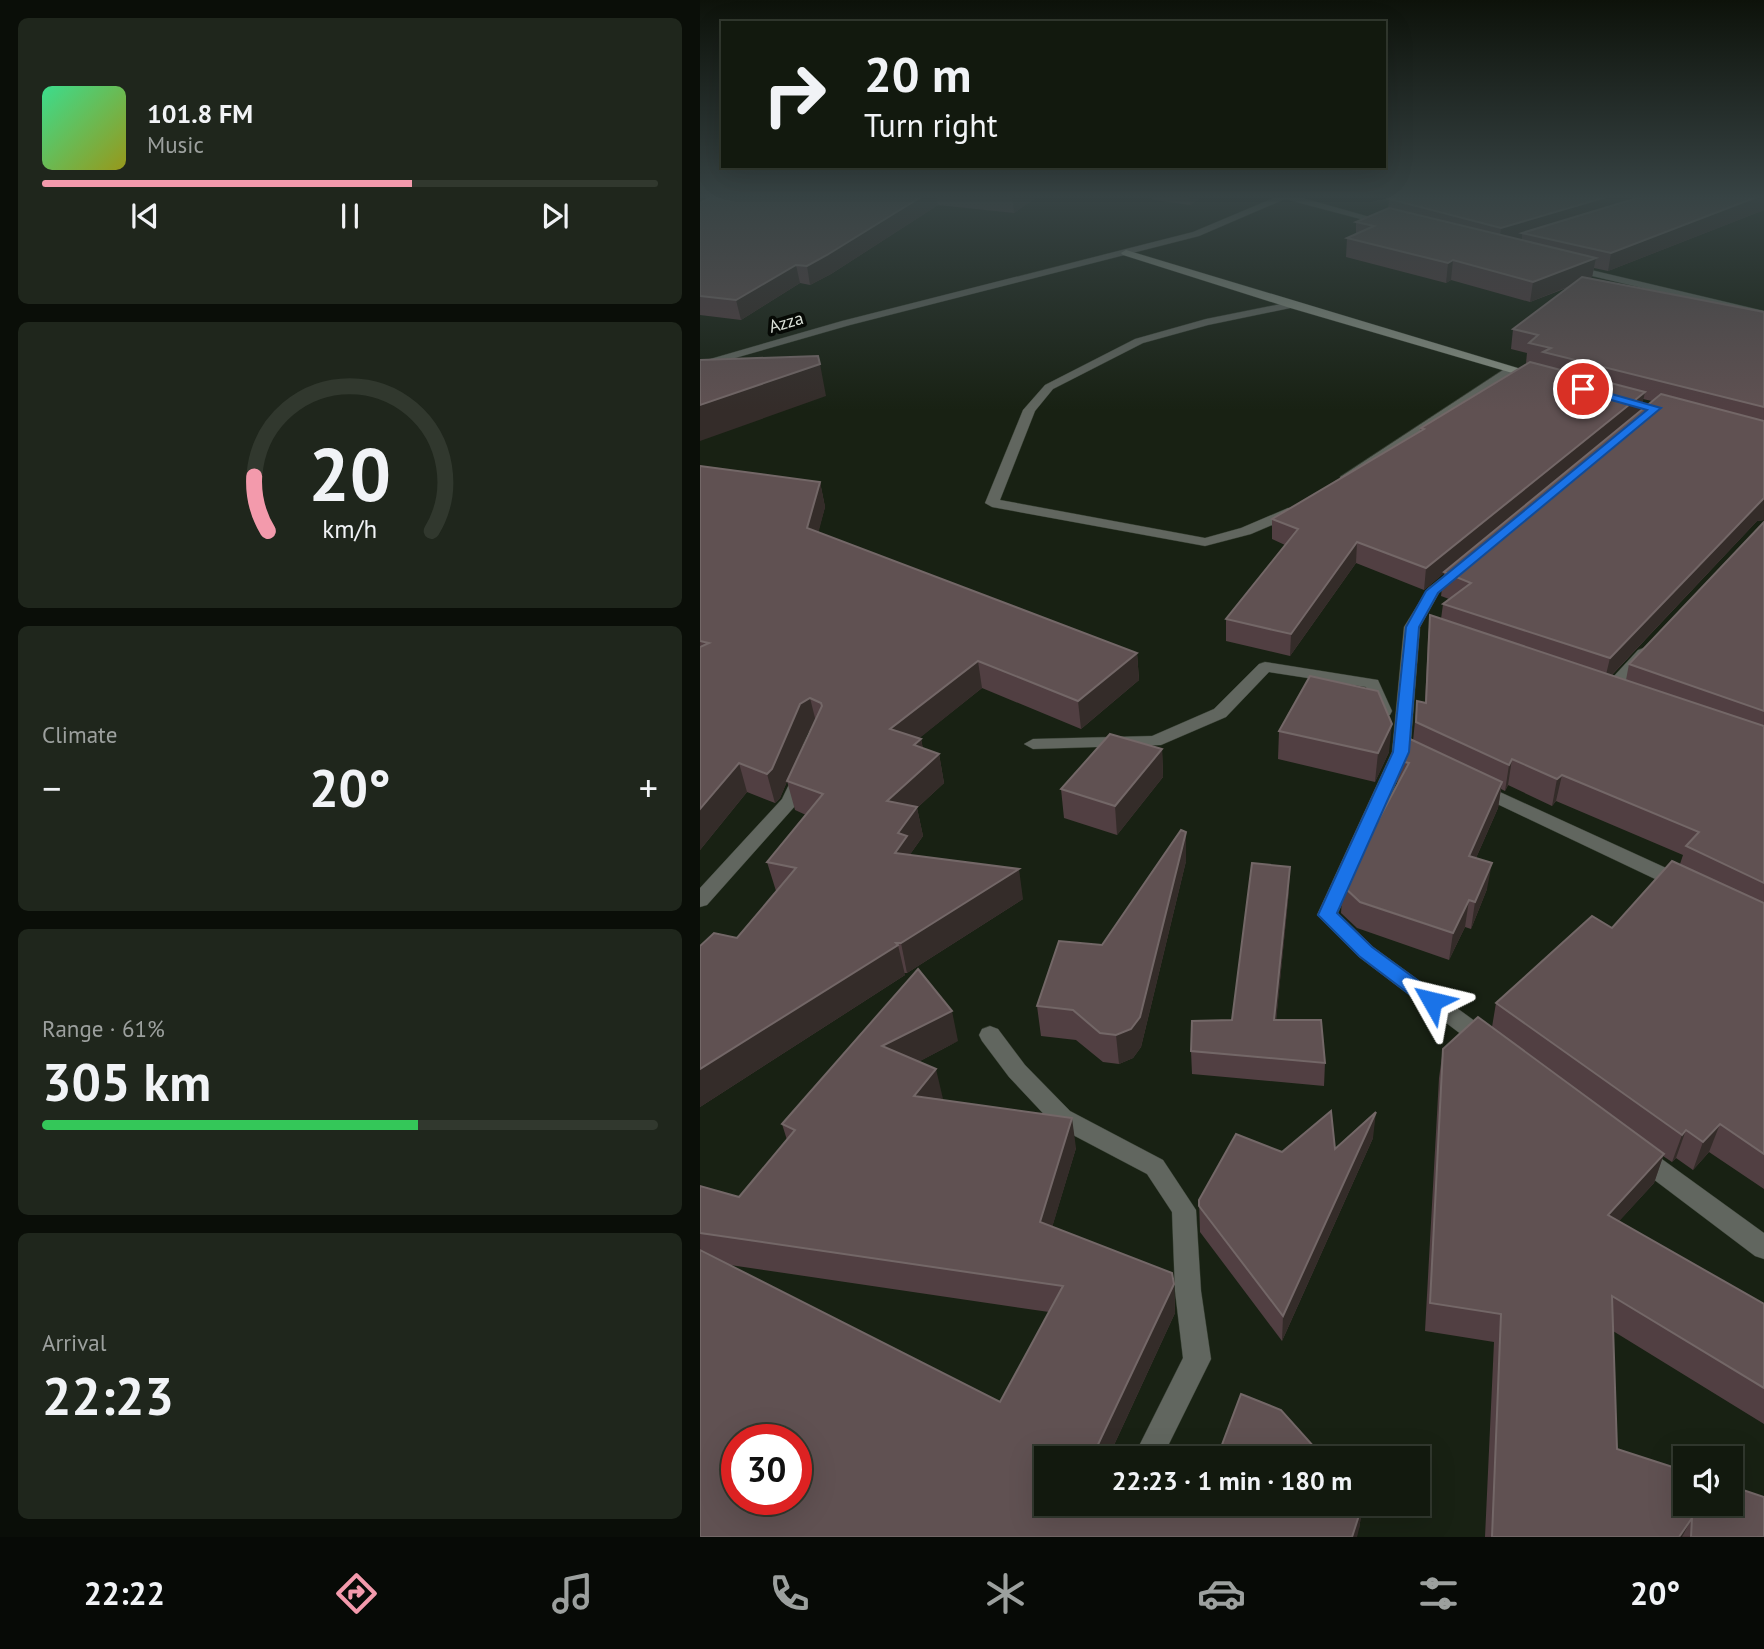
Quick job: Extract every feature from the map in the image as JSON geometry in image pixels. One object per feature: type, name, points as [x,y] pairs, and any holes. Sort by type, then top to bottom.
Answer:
[{"type":"street","name":"Azza","points":[[700,365],[846,323],[1071,267]]},
{"type":"street","points":[[1170,267],[1549,380]]},
{"type":"street","points":[[1566,267],[1764,314]]},
{"type":"street","points":[[1291,305],[1206,322],[1139,341],[1049,387],[1029,410],[992,503],[1205,542],[1246,531],[1303,505]]},
{"type":"street","points":[[1337,482],[1510,370]]},
{"type":"street","points":[[1472,559],[1433,591],[1419,629],[1407,755],[1327,915],[1366,952],[1499,1050]]},
{"type":"street","points":[[1608,692],[1654,643]]},
{"type":"street","points":[[1033,744],[1155,741],[1220,713],[1265,667],[1372,682],[1407,755]]},
{"type":"street","points":[[700,900],[790,801],[809,756]]},
{"type":"street","points":[[1464,782],[1702,894]]},
{"type":"street","points":[[990,1035],[1017,1071],[1062,1118],[1155,1167],[1184,1210],[1188,1292],[1197,1359],[1153,1446]]},
{"type":"street","points":[[1620,1141],[1764,1248]]},
{"type":"street","points":[[1106,1537],[1117,1516]]},
{"type":"building","points":[[700,267],[793,267],[736,300],[700,296]]},
{"type":"building","points":[[1477,267],[1573,267],[1533,282]]},
{"type":"building","points":[[1582,277],[1764,312],[1764,407],[1543,352],[1551,348],[1529,343],[1538,335],[1513,329]]},
{"type":"building","points":[[818,356],[820,364],[700,405],[700,360]]},
{"type":"building","points":[[1530,362],[1645,392],[1426,568],[1357,542],[1291,634],[1226,619],[1298,529],[1272,519],[1424,429],[1421,428]]},
{"type":"building","points":[[1661,394],[1764,421],[1764,498],[1610,658],[1443,604],[1471,583],[1444,572]]},
{"type":"building","points":[[700,466],[820,482],[807,528],[1137,653],[1078,701],[978,661],[890,729],[921,739],[914,745],[939,754],[887,801],[917,807],[898,833],[907,836],[895,853],[1019,869],[901,943],[896,943],[898,945],[700,1069],[700,946],[714,933],[737,938],[796,868],[767,862],[823,794],[787,781],[822,706],[810,698],[800,704],[772,769],[767,774],[739,763],[700,809],[700,647],[709,643],[700,641]]},
{"type":"building","points":[[1764,522],[1764,711],[1629,664]]},
{"type":"building","points":[[1430,615],[1764,726],[1764,883],[1686,846],[1699,832],[1562,775],[1557,779],[1512,759],[1509,765],[1416,722],[1417,701],[1426,703]]},
{"type":"building","points":[[1310,676],[1378,691],[1392,724],[1378,753],[1279,731]]},
{"type":"building","points":[[1110,734],[1162,749],[1115,806],[1061,789]]},
{"type":"building","points":[[1410,739],[1502,782],[1469,856],[1492,863],[1475,902],[1469,900],[1453,933],[1360,902],[1343,886],[1409,763],[1400,761]]},
{"type":"building","points":[[1181,830],[1186,832],[1140,1017],[1131,1029],[1116,1035],[1100,1033],[1073,1010],[1037,1006],[1059,941],[1102,945]]},
{"type":"building","points":[[1672,861],[1764,903],[1764,1154],[1720,1124],[1703,1142],[1686,1130],[1682,1135],[1496,1003],[1592,916],[1612,928]]},
{"type":"building","points":[[1252,863],[1290,867],[1274,1020],[1321,1020],[1325,1063],[1191,1051],[1192,1021],[1232,1020]]},
{"type":"building","points":[[918,969],[952,1011],[882,1046],[936,1069],[914,1096],[1072,1118],[1040,1222],[1172,1273],[1174,1284],[1097,1446],[1034,1446],[1034,1516],[1359,1516],[1352,1537],[700,1537],[700,1250],[1000,1402],[1063,1286],[700,1233],[700,1186],[739,1197],[795,1130],[782,1124]]},
{"type":"building","points":[[1478,1017],[1664,1154],[1608,1215],[1764,1304],[1764,1388],[1612,1296],[1617,1449],[1673,1467],[1673,1516],[1743,1516],[1743,1490],[1764,1497],[1764,1537],[1691,1537],[1692,1518],[1679,1537],[1492,1537],[1501,1314],[1430,1303],[1443,1049]]},
{"type":"building","points":[[1331,1111],[1335,1149],[1376,1112],[1283,1316],[1199,1206],[1199,1200],[1236,1134],[1282,1152]]},
{"type":"building","points":[[1241,1394],[1281,1410],[1313,1446],[1222,1446]]},
{"type":"route","points":[[1432,1001],[1366,952],[1327,915],[1401,752],[1412,627],[1433,591],[1655,408],[1583,389]]}]
